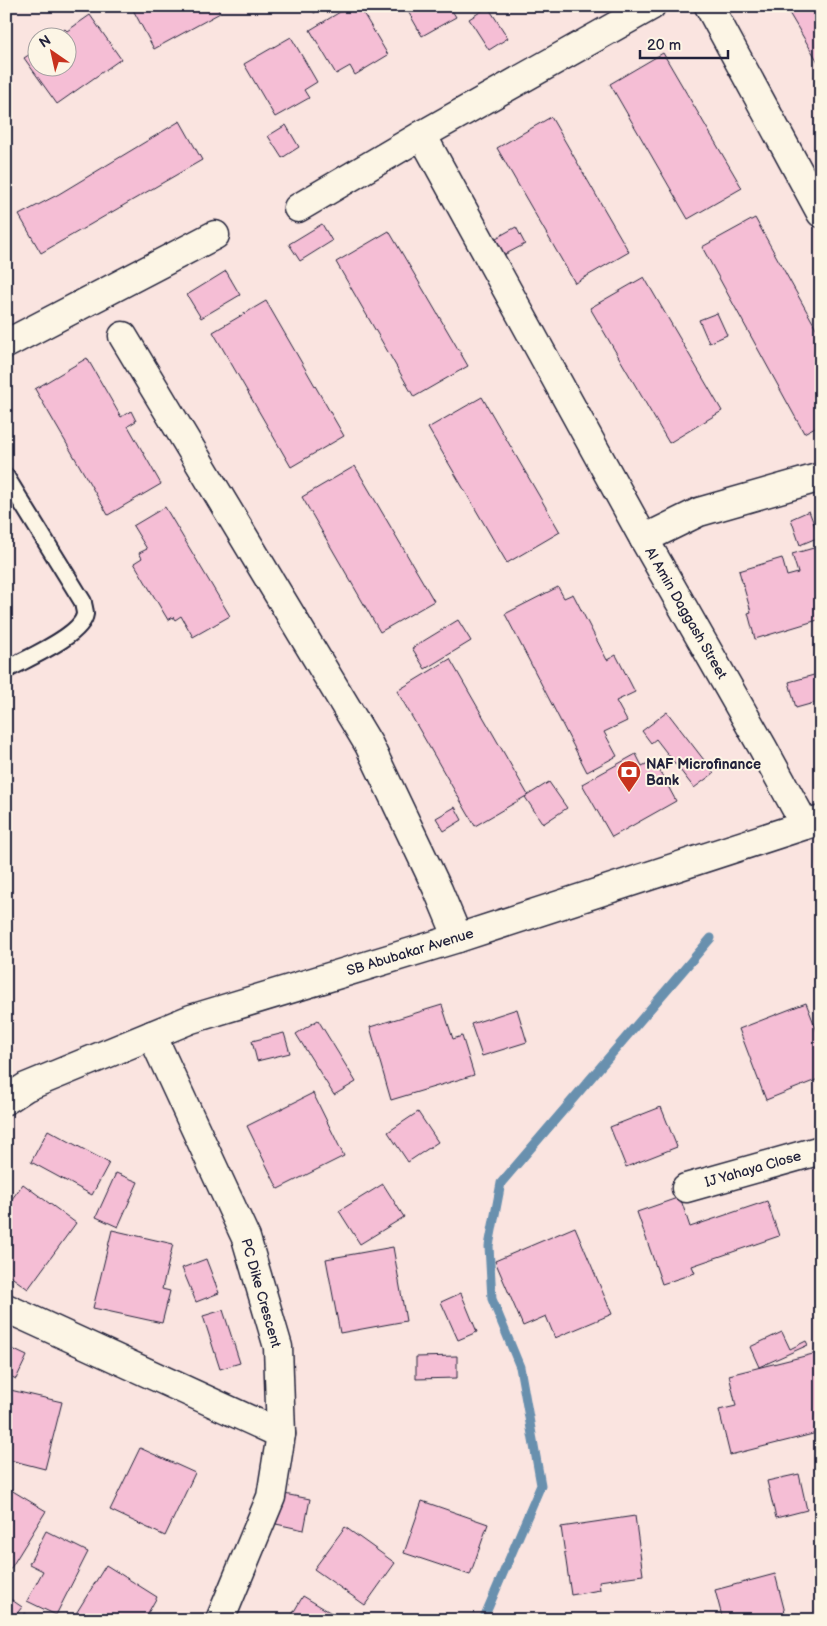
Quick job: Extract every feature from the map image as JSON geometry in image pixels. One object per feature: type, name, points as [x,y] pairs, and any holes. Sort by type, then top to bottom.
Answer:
[{"type":"street","points":[[298,208],[422,135],[651,6]]},
{"type":"street","points":[[709,6],[821,213]]},
{"type":"street","points":[[422,135],[644,539]]},
{"type":"street","points":[[6,344],[216,236]]},
{"type":"street","points":[[123,336],[368,745],[438,890],[458,938]]},
{"type":"street","name":"Al Amin Daggash Street","points":[[813,823],[763,748],[644,539],[700,512],[821,477]]},
{"type":"street","name":"SB Abubakar Avenue","points":[[6,1100],[26,1087],[191,1019],[458,938],[813,823]]},
{"type":"street","name":"PC Dike Crescent","points":[[152,1035],[246,1238],[278,1347],[281,1434],[271,1497],[220,1620]]},
{"type":"street","name":"IJ Yahaya Close","points":[[686,1188],[821,1150]]},
{"type":"street","points":[[6,1308],[281,1434]]},
{"type":"lane","points":[[6,476],[83,602],[85,614],[79,626],[66,637],[6,670]]},
{"type":"building","points":[[131,6],[216,6],[220,13],[154,49]]},
{"type":"building","points":[[311,6],[327,6],[314,13]]},
{"type":"building","points":[[350,6],[359,6],[388,55],[355,75],[350,66],[336,74],[310,30]]},
{"type":"building","points":[[405,6],[456,6],[451,9],[456,17],[422,36]]},
{"type":"building","points":[[785,6],[821,6],[821,67]]},
{"type":"building","points":[[488,7],[508,38],[489,50],[469,19]]},
{"type":"building","points":[[90,15],[121,59],[57,104],[38,78],[78,78],[78,28],[71,28]]},
{"type":"building","points":[[291,37],[317,82],[304,90],[309,98],[275,117],[244,64]]},
{"type":"building","points":[[663,53],[742,188],[688,219],[610,84]]},
{"type":"building","points":[[28,55],[28,64],[24,58]]},
{"type":"building","points":[[551,117],[629,252],[575,283],[497,148]]},
{"type":"building","points":[[180,121],[202,160],[41,253],[19,215],[59,194]]},
{"type":"building","points":[[286,125],[299,147],[282,158],[268,136]]},
{"type":"building","points":[[755,218],[821,337],[821,424],[804,433],[702,247]]},
{"type":"building","points":[[322,224],[332,241],[300,261],[289,244]]},
{"type":"building","points":[[516,227],[525,244],[504,255],[496,238]]},
{"type":"building","points":[[389,231],[468,366],[414,397],[336,262]]},
{"type":"building","points":[[226,271],[240,295],[201,318],[187,295]]},
{"type":"building","points":[[644,277],[722,411],[669,443],[590,308]]},
{"type":"building","points":[[266,301],[344,436],[291,467],[213,332]]},
{"type":"building","points":[[717,313],[727,335],[709,343],[699,320]]},
{"type":"building","points":[[87,358],[121,417],[131,411],[136,421],[128,426],[161,484],[108,515],[35,389]]},
{"type":"building","points":[[482,397],[560,532],[507,563],[428,428]]},
{"type":"building","points":[[355,466],[434,601],[380,632],[302,497]]},
{"type":"building","points":[[165,507],[230,616],[193,637],[181,616],[175,620],[173,617],[168,620],[134,563],[142,558],[139,553],[147,549],[133,526]]},
{"type":"building","points":[[809,511],[819,537],[800,545],[791,519]]},
{"type":"building","points":[[821,546],[821,619],[755,639],[748,613],[751,612],[739,571],[782,558],[787,576],[798,573],[792,554]]},
{"type":"building","points":[[558,587],[564,598],[573,594],[607,660],[616,655],[635,692],[616,701],[627,721],[604,732],[617,756],[587,772],[505,614]]},
{"type":"building","points":[[458,620],[471,641],[425,669],[412,648]]},
{"type":"building","points":[[450,659],[528,795],[475,826],[397,691]]},
{"type":"building","points":[[821,673],[821,701],[796,708],[789,682]]},
{"type":"building","points":[[667,712],[714,773],[694,788],[656,739],[651,743],[642,731]]},
{"type":"building","name":"NAF Microfinance Bank","points":[[636,754],[642,766],[654,760],[676,801],[612,837],[582,784]]},
{"type":"building","points":[[549,782],[567,808],[543,824],[525,797]]},
{"type":"building","points":[[455,807],[462,820],[444,831],[436,818]]},
{"type":"building","points":[[806,1003],[821,1041],[821,1078],[766,1100],[739,1029]]},
{"type":"building","points":[[442,1005],[453,1039],[462,1036],[474,1075],[391,1100],[370,1027]]},
{"type":"building","points":[[517,1009],[527,1042],[482,1056],[471,1024]]},
{"type":"building","points":[[318,1020],[356,1082],[334,1095],[296,1034]]},
{"type":"building","points":[[284,1033],[290,1053],[257,1061],[252,1041]]},
{"type":"building","points":[[313,1093],[344,1156],[278,1189],[247,1126]]},
{"type":"building","points":[[661,1107],[677,1147],[626,1167],[610,1127]]},
{"type":"building","points":[[418,1112],[438,1142],[408,1162],[388,1132]]},
{"type":"building","points":[[48,1130],[109,1163],[92,1195],[31,1162]]},
{"type":"building","points":[[116,1173],[138,1182],[118,1227],[96,1217]]},
{"type":"building","points":[[23,1184],[76,1223],[28,1289],[6,1273],[6,1207]]},
{"type":"building","points":[[383,1184],[404,1217],[360,1244],[339,1211]]},
{"type":"building","points":[[680,1197],[690,1227],[767,1201],[779,1236],[692,1266],[695,1273],[662,1284],[637,1212]]},
{"type":"building","points":[[575,1227],[612,1314],[555,1338],[546,1316],[523,1326],[495,1261]]},
{"type":"building","points":[[112,1230],[173,1244],[162,1289],[170,1291],[162,1323],[93,1308]]},
{"type":"building","points":[[393,1247],[406,1321],[340,1333],[326,1259]]},
{"type":"building","points":[[206,1259],[219,1293],[196,1302],[182,1268]]},
{"type":"building","points":[[461,1293],[477,1332],[458,1340],[441,1302]]},
{"type":"building","points":[[223,1310],[240,1363],[220,1369],[203,1316]]},
{"type":"building","points":[[782,1332],[790,1349],[806,1341],[808,1345],[759,1367],[750,1347]]},
{"type":"building","points":[[6,1346],[27,1356],[16,1379],[6,1374]]},
{"type":"building","points":[[821,1352],[821,1432],[730,1455],[719,1410],[736,1406],[729,1375]]},
{"type":"building","points":[[457,1356],[457,1378],[416,1379],[416,1357]]},
{"type":"building","points":[[6,1389],[62,1402],[45,1469],[6,1459]]},
{"type":"building","points":[[140,1448],[195,1473],[165,1536],[110,1510]]},
{"type":"building","points":[[799,1474],[807,1510],[776,1518],[767,1481]]},
{"type":"building","points":[[6,1487],[46,1511],[6,1576]]},
{"type":"building","points":[[284,1494],[310,1499],[304,1530],[276,1524]]},
{"type":"building","points":[[422,1501],[488,1524],[470,1575],[404,1553]]},
{"type":"building","points":[[635,1516],[643,1575],[599,1581],[600,1590],[571,1595],[561,1527]]},
{"type":"building","points":[[345,1527],[395,1563],[365,1605],[314,1569]]},
{"type":"building","points":[[46,1531],[88,1552],[56,1615],[27,1601],[43,1571],[29,1564]]},
{"type":"building","points":[[106,1565],[157,1597],[144,1620],[72,1620]]},
{"type":"building","points":[[775,1574],[787,1620],[723,1620],[715,1590]]},
{"type":"building","points":[[303,1596],[343,1620],[289,1620]]},
{"type":"building","points":[[9,1598],[22,1607],[12,1620],[6,1620],[6,1601]]},
{"type":"building","points":[[25,1613],[35,1620],[20,1620]]},
{"type":"waterway","points":[[483,1620],[541,1485],[520,1367],[492,1299],[489,1246],[501,1183],[711,938]]},
{"type":"place","name":"NAF Microfinance Bank","points":[[629,793]]}]
